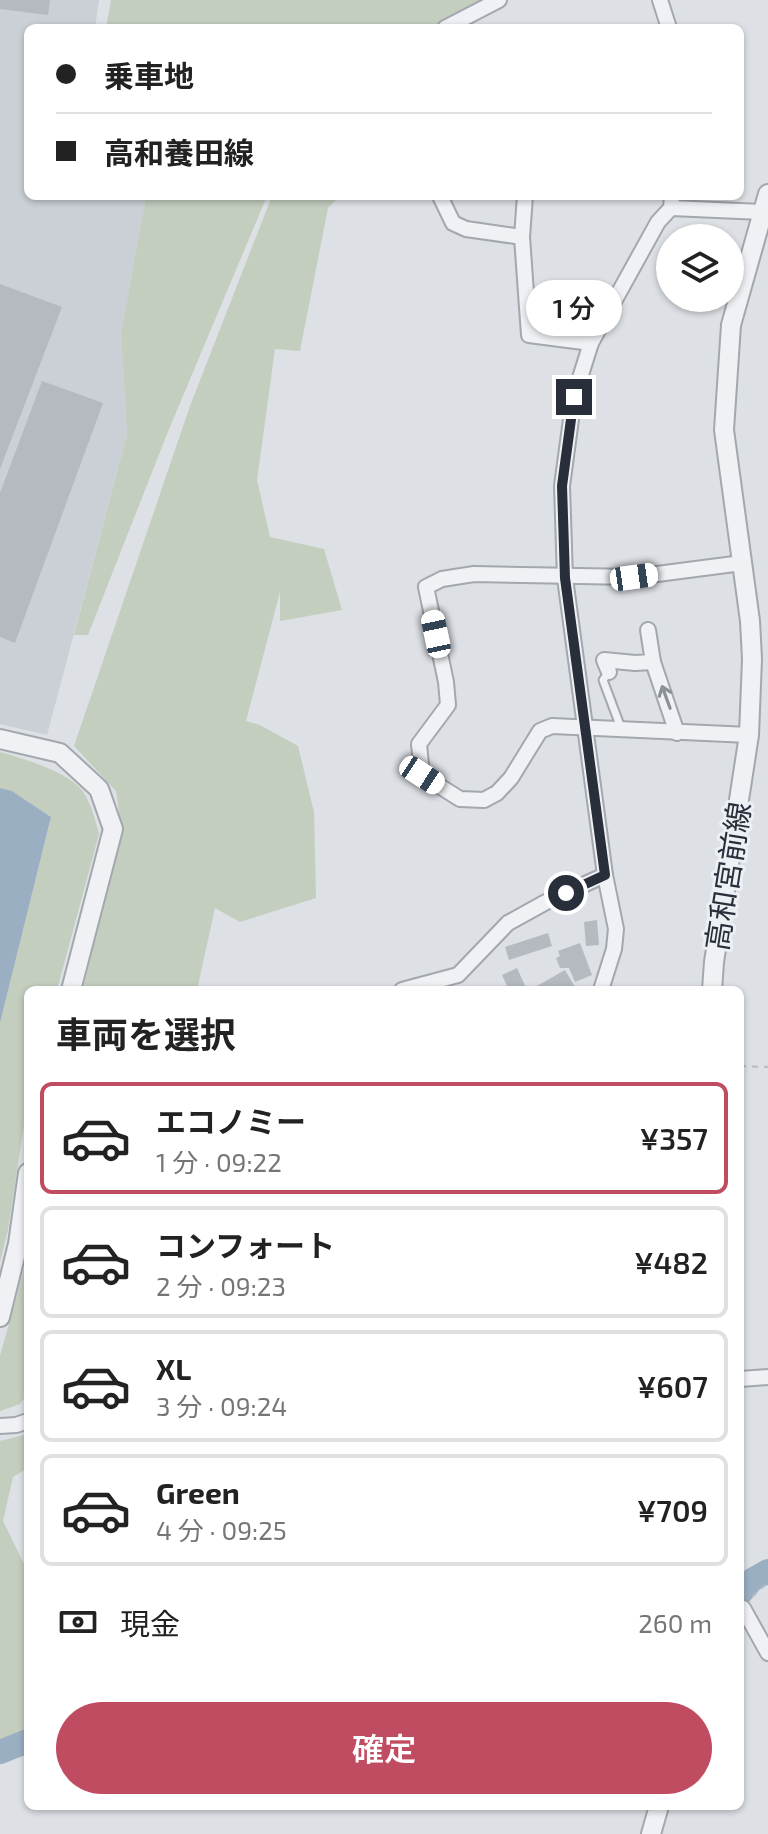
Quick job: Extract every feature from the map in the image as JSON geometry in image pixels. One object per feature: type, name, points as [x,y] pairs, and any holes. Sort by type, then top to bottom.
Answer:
[{"type":"street","points":[[453,24],[499,0]]},
{"type":"street","points":[[660,0],[668,24]]},
{"type":"street","points":[[442,200],[453,223],[466,229],[522,237]]},
{"type":"street","points":[[525,200],[522,237],[529,335],[591,343]]},
{"type":"street","points":[[602,986],[614,949],[616,929],[605,875],[565,578],[562,486],[574,397],[591,343],[672,202],[766,206]]},
{"type":"street","name":"高和宮前線","points":[[713,986],[749,735],[752,659],[724,430],[731,325],[766,206]]},
{"type":"street","points":[[742,563],[634,577],[474,574],[442,579],[426,587],[448,705],[419,744],[422,775],[460,799],[484,800],[497,793],[511,778],[540,731],[552,726],[749,735]]},
{"type":"street","points":[[648,630],[653,662],[677,733]]},
{"type":"street","points":[[576,659],[599,657],[607,666],[653,662]]},
{"type":"street","points":[[0,739],[60,753],[99,789],[113,829],[72,986]]},
{"type":"street","points":[[417,986],[458,975],[508,923],[605,875]]},
{"type":"street","points":[[0,1317],[18,1244],[24,1201]]},
{"type":"street","points":[[744,1379],[768,1377]]},
{"type":"street","points":[[0,1426],[24,1422]]},
{"type":"street","points":[[744,1610],[768,1653]]},
{"type":"street","points":[[651,1834],[658,1810]]},
{"type":"lane","points":[[607,666],[603,680],[605,690],[622,730]]},
{"type":"path","points":[[744,1066],[768,1067]]},
{"type":"path","points":[[744,1607],[768,1582]]},
{"type":"shaded area","points":[[0,0],[99,0],[96,24],[24,24],[24,200],[145,200],[121,333],[127,434],[47,735],[0,724]]},
{"type":"green space","points":[[111,0],[484,0],[438,24],[107,24]]},
{"type":"green space","points":[[145,200],[265,200],[167,434],[88,635],[74,635],[127,434],[121,333]]},
{"type":"green space","points":[[270,200],[336,200],[328,208],[300,351],[275,349],[257,480],[270,537],[324,549],[342,610],[280,621],[280,592],[246,721],[260,725],[298,746],[314,812],[316,898],[240,922],[215,908],[198,986],[84,986],[121,826],[116,791],[74,746],[190,406]]},
{"type":"green space","points":[[0,752],[64,776],[87,798],[99,834],[58,986],[24,986],[24,1125],[0,1262],[0,1023],[51,817],[12,791],[0,788]]},
{"type":"green space","points":[[24,1269],[24,1398],[20,1404],[0,1411],[0,1356]]},
{"type":"green space","points":[[24,1435],[24,1470],[13,1477],[3,1521],[24,1564],[24,1734],[0,1743],[0,1441]]},
{"type":"water","points":[[0,788],[12,791],[51,817],[0,1023]]},
{"type":"building","points":[[0,0],[50,0],[48,15],[0,9]]},
{"type":"building","points":[[0,284],[62,307],[0,469]]},
{"type":"building","points":[[42,381],[103,403],[15,643],[0,637],[0,493]]},
{"type":"building","points":[[597,920],[599,945],[586,946],[584,922]]},
{"type":"building","points":[[548,933],[552,946],[509,960],[505,947]]},
{"type":"building","points":[[580,943],[592,975],[575,982],[569,968],[560,968],[556,958],[560,956],[558,951]]},
{"type":"building","points":[[517,968],[525,986],[507,986],[502,975]]},
{"type":"building","points":[[565,970],[574,986],[537,986]]},
{"type":"waterway","points":[[744,1589],[752,1580],[768,1571]]},
{"type":"waterway","points":[[0,1752],[24,1743]]},
{"type":"route","points":[[566,893],[605,875],[565,578],[562,486],[574,397]]}]
